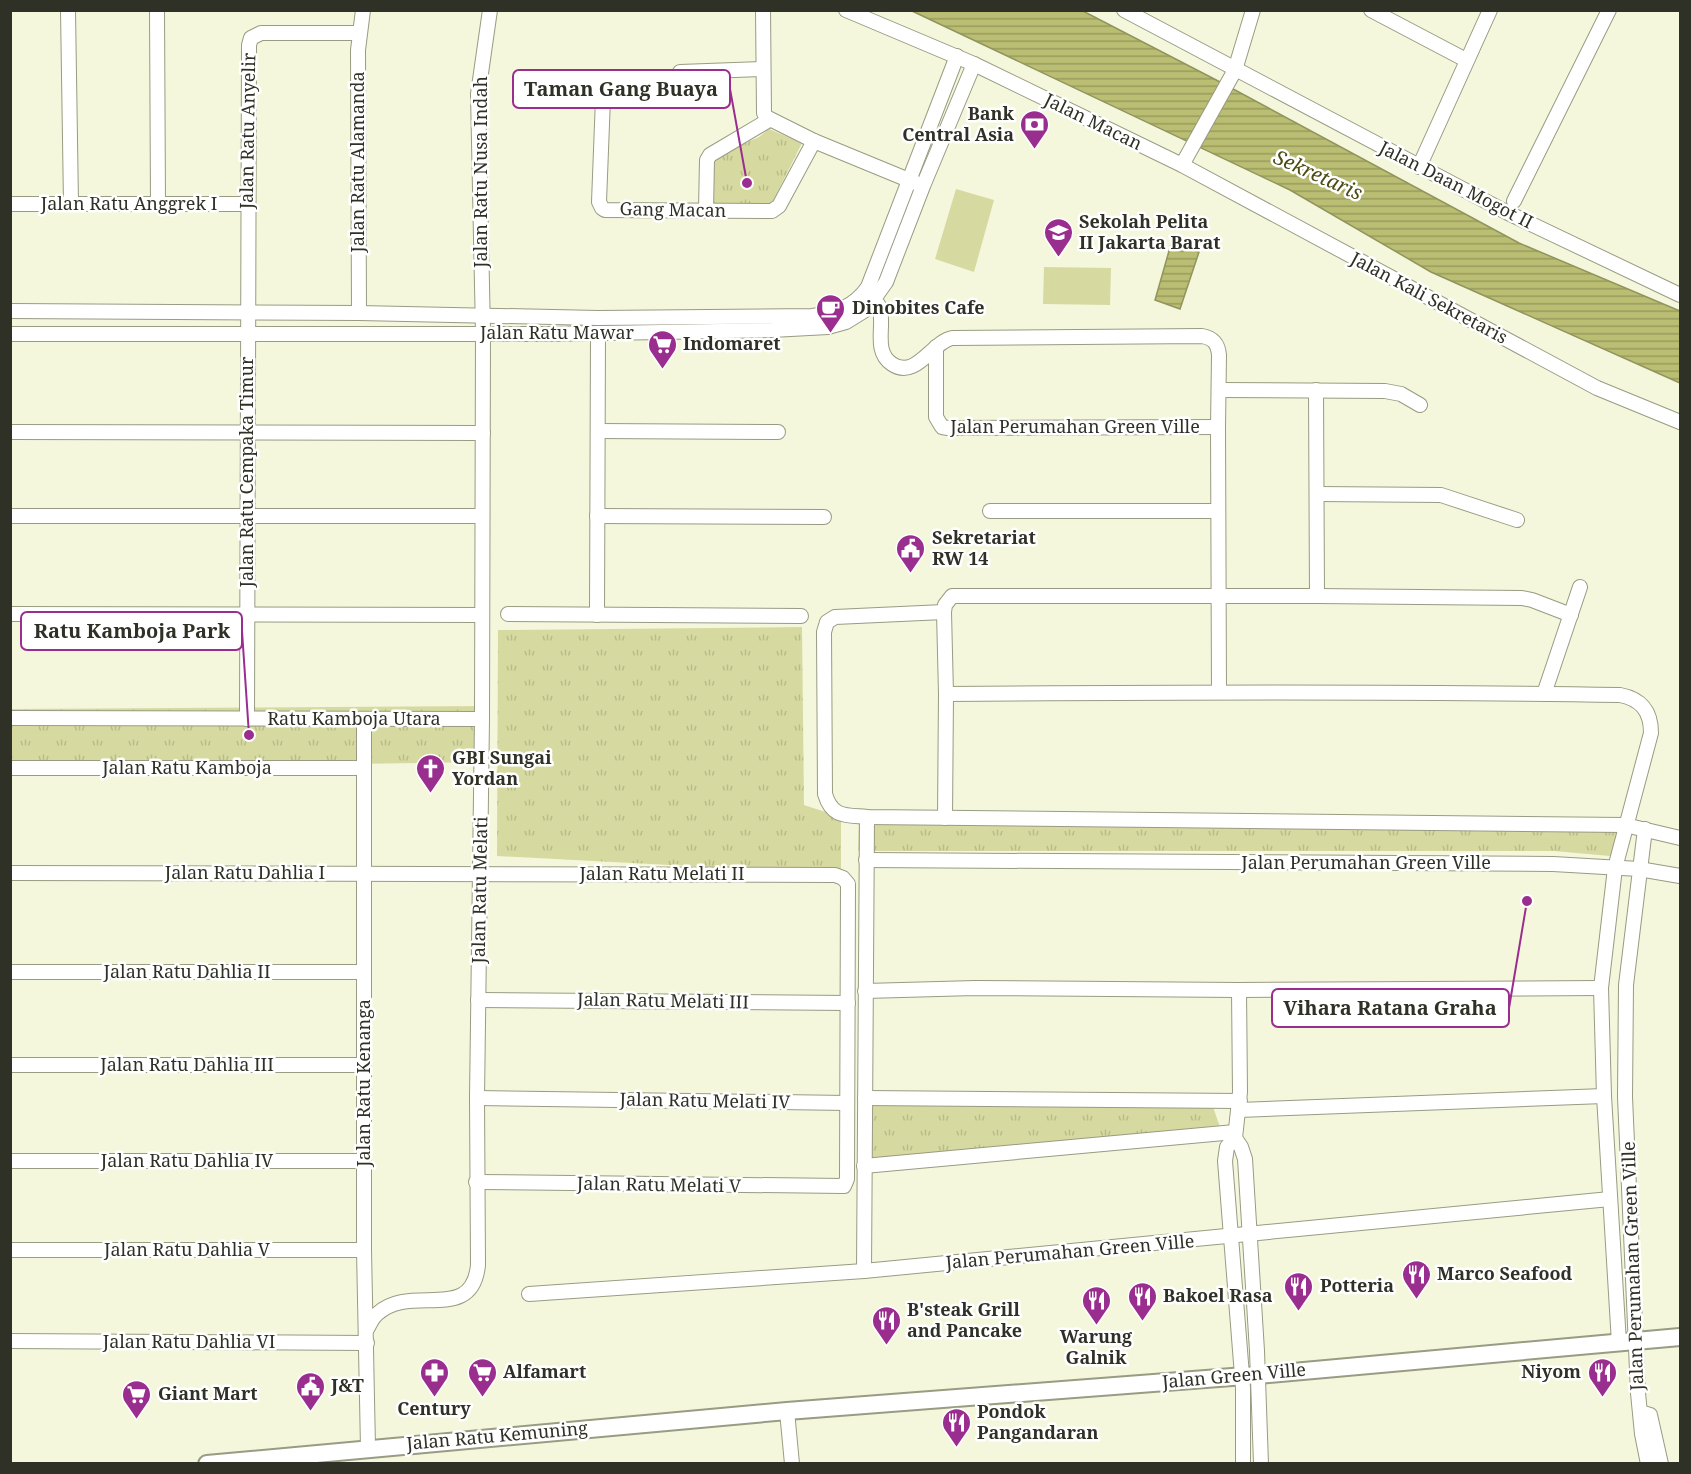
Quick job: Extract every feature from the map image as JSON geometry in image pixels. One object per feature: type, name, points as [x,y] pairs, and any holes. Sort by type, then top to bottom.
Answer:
[{"type":"street","points":[[68,10],[71,204]]},
{"type":"street","points":[[157,10],[159,204]]},
{"type":"street","name":"Jalan Ratu Alamanda","points":[[359,313],[359,33],[363,10]]},
{"type":"street","name":"Jalan Ratu Nusa Indah","points":[[483,333],[478,94],[490,10]]},
{"type":"street","points":[[763,10],[764,113],[769,120],[923,186]]},
{"type":"street","name":"Jalan Macan","points":[[846,10],[957,56],[1184,163]]},
{"type":"street","points":[[1124,10],[1232,74]]},
{"type":"street","points":[[1184,163],[1232,74],[1253,10]]},
{"type":"street","points":[[1371,10],[1466,60]]},
{"type":"street","points":[[1419,167],[1490,10]]},
{"type":"street","points":[[1514,201],[1609,10]]},
{"type":"street","name":"Jalan Ratu Anyelir","points":[[247,334],[249,45],[251,38],[261,33],[359,33]]},
{"type":"street","name":"Jalan Ratu Mawar","points":[[10,334],[598,333],[772,330],[828,327],[846,322],[860,315],[869,297],[875,272],[908,180],[957,56]]},
{"type":"street","name":"Jalan Ratu Mawar","points":[[10,311],[359,313],[598,318],[830,314],[869,297],[886,282],[974,64]]},
{"type":"street","points":[[680,72],[762,69]]},
{"type":"street","name":"Jalan Daan Mogot II","points":[[1232,74],[1508,213],[1680,295]]},
{"type":"street","name":"Gang Macan","points":[[603,98],[599,202],[602,208],[777,210],[814,141]]},
{"type":"street","points":[[706,210],[707,160],[710,155],[769,120]]},
{"type":"street","name":"Jalan Kali Sekretaris","points":[[1184,163],[1597,388],[1680,422]]},
{"type":"street","name":"Jalan Ratu Anggrek I","points":[[10,204],[248,204]]},
{"type":"street","name":"Jalan Perumahan Green Ville","points":[[869,297],[880,310],[880,341],[890,363],[898,367],[909,368],[918,364],[946,339],[952,338],[1202,336],[1209,337],[1219,347],[1219,692]]},
{"type":"street","name":"Jalan Ratu Melati","points":[[367,1336],[375,1315],[395,1303],[407,1300],[452,1299],[463,1296],[472,1289],[477,1277],[483,333]]},
{"type":"street","points":[[597,615],[598,333]]},
{"type":"street","name":"Jalan Ratu Cempaka Timur","points":[[247,334],[247,719]]},
{"type":"street","name":"Jalan Perumahan Green Ville","points":[[936,347],[936,417],[942,427],[1218,428]]},
{"type":"street","points":[[1219,390],[1371,390],[1395,392],[1420,405]]},
{"type":"street","points":[[1316,390],[1317,596]]},
{"type":"street","points":[[598,431],[778,432]]},
{"type":"street","points":[[10,432],[483,432]]},
{"type":"street","points":[[1317,494],[1441,495],[1456,498],[1516,520]]},
{"type":"street","points":[[990,511],[1218,511]]},
{"type":"street","points":[[10,516],[482,516]]},
{"type":"street","points":[[597,516],[824,517]]},
{"type":"street","points":[[1544,694],[1580,587]]},
{"type":"street","points":[[945,818],[944,612],[946,602],[952,596],[1522,598],[1571,615]]},
{"type":"street","points":[[944,612],[835,617],[827,622],[824,632],[825,794],[828,804],[834,811],[843,815],[867,818],[1634,827],[1680,838]]},
{"type":"street","points":[[10,614],[482,615]]},
{"type":"street","points":[[508,614],[801,616]]},
{"type":"street","name":"Jalan Perumahan Green Ville","points":[[946,694],[1219,692],[1544,694],[1620,695],[1640,702],[1647,710],[1651,720],[1651,733],[1634,827],[1615,867],[1601,988],[1604,1096],[1619,1343]]},
{"type":"street","name":"Ratu Kamboja Utara","points":[[10,718],[482,719]]},
{"type":"street","name":"Jalan Ratu Kenanga","points":[[364,719],[364,1250],[368,1448]]},
{"type":"street","name":"Jalan Ratu Kamboja","points":[[10,768],[364,768]]},
{"type":"street","points":[[864,1271],[867,818]]},
{"type":"street","name":"Jalan Perumahan Green Ville","points":[[1634,827],[1639,869],[1626,985],[1625,1086],[1640,1412],[1648,1464]]},
{"type":"street","name":"Jalan Perumahan Green Ville","points":[[866,860],[1541,864],[1639,869],[1680,876]]},
{"type":"street","name":"Jalan Ratu Dahlia I","points":[[10,873],[480,873]]},
{"type":"street","name":"Jalan Ratu Melati II","points":[[480,873],[835,875],[843,878],[848,884],[848,1003]]},
{"type":"street","name":"Jalan Ratu Dahlia II","points":[[10,972],[364,972]]},
{"type":"street","points":[[865,991],[975,988],[1239,990],[1601,988]]},
{"type":"street","points":[[1239,990],[1240,1106],[1235,1135],[1227,1147],[1225,1161],[1230,1237],[1261,1464]]},
{"type":"street","name":"Jalan Ratu Melati III","points":[[478,999],[848,1003]]},
{"type":"street","points":[[847,1103],[848,1003]]},
{"type":"street","name":"Jalan Ratu Dahlia III","points":[[10,1065],[364,1065]]},
{"type":"street","points":[[865,1098],[1240,1106],[1604,1096]]},
{"type":"street","name":"Jalan Ratu Melati IV","points":[[477,1098],[847,1103]]},
{"type":"street","name":"Jalan Ratu Melati V","points":[[477,1182],[841,1187],[847,1179],[847,1103]]},
{"type":"street","points":[[864,1166],[1235,1135]]},
{"type":"street","points":[[1235,1135],[1242,1147],[1245,1160],[1249,1235],[1250,1375],[1243,1464]]},
{"type":"street","name":"Jalan Ratu Dahlia IV","points":[[10,1161],[364,1161]]},
{"type":"street","name":"Jalan Perumahan Green Ville","points":[[529,1294],[864,1271],[1610,1199]]},
{"type":"street","name":"Jalan Ratu Dahlia V","points":[[10,1250],[364,1250]]},
{"type":"street","name":"Jalan Ratu Dahlia VI","points":[[10,1341],[367,1336]]},
{"type":"street","name":"Jalan Green Ville","points":[[787,1411],[1250,1375],[1680,1337]]},
{"type":"street","points":[[787,1411],[792,1464]]},
{"type":"street","name":"Jalan Ratu Kemuning","points":[[207,1464],[787,1411]]},
{"type":"street","name":"Jalan Perumahan Green Ville","points":[[1640,1412],[1650,1415],[1662,1464]]},
{"type":"green space","points":[[769,129],[802,143],[771,205],[711,206],[712,160],[716,156],[759,137]]},
{"type":"green space","points":[[956,189],[994,200],[974,272],[935,259]]},
{"type":"green space","points":[[1044,267],[1111,268],[1110,305],[1043,304]]},
{"type":"green space","points":[[802,627],[804,805],[841,817],[841,874],[497,856],[498,630]]},
{"type":"green space","points":[[488,706],[486,762],[11,769],[10,709]]},
{"type":"green space","points":[[859,817],[1629,829],[1621,857],[1554,851],[858,851]]},
{"type":"green space","points":[[871,1100],[1211,1101],[1222,1133],[870,1161]]},
{"type":"water","name":"Sekretaris","points":[[912,11],[1083,11],[1519,243],[1680,311],[1680,383],[1431,272],[1290,190]]},
{"type":"water","points":[[1171,244],[1199,252],[1180,309],[1155,300]]},
{"type":"place","name":"Bank Central Asia","points":[[1035,150]]},
{"type":"place","name":"Taman Gang Buaya","points":[[747,183]]},
{"type":"place","name":"Sekolah Pelita II Jakarta Barat","points":[[1058,258]]},
{"type":"place","name":"Dinobites Cafe","points":[[831,334]]},
{"type":"place","name":"Indomaret","points":[[662,370]]},
{"type":"place","name":"Sekretariat RW 14","points":[[911,574]]},
{"type":"place","name":"Ratu Kamboja Park","points":[[249,735]]},
{"type":"place","name":"GBI Sungai Yordan","points":[[431,794]]},
{"type":"place","name":"Vihara Ratana Graha","points":[[1527,901]]},
{"type":"place","name":"Marco Seafood","points":[[1416,1300]]},
{"type":"place","name":"Potteria","points":[[1299,1312]]},
{"type":"place","name":"Bakoel Rasa","points":[[1142,1322]]},
{"type":"place","name":"Warung Galnik","points":[[1096,1326]]},
{"type":"place","name":"B'steak Grill and Pancake","points":[[886,1346]]},
{"type":"place","name":"Century","points":[[434,1398]]},
{"type":"place","name":"Alfamart","points":[[482,1398]]},
{"type":"place","name":"Niyom","points":[[1602,1398]]},
{"type":"place","name":"J&T","points":[[310,1412]]},
{"type":"place","name":"Giant Mart","points":[[137,1420]]},
{"type":"place","name":"Pondok Pangandaran","points":[[956,1448]]}]
